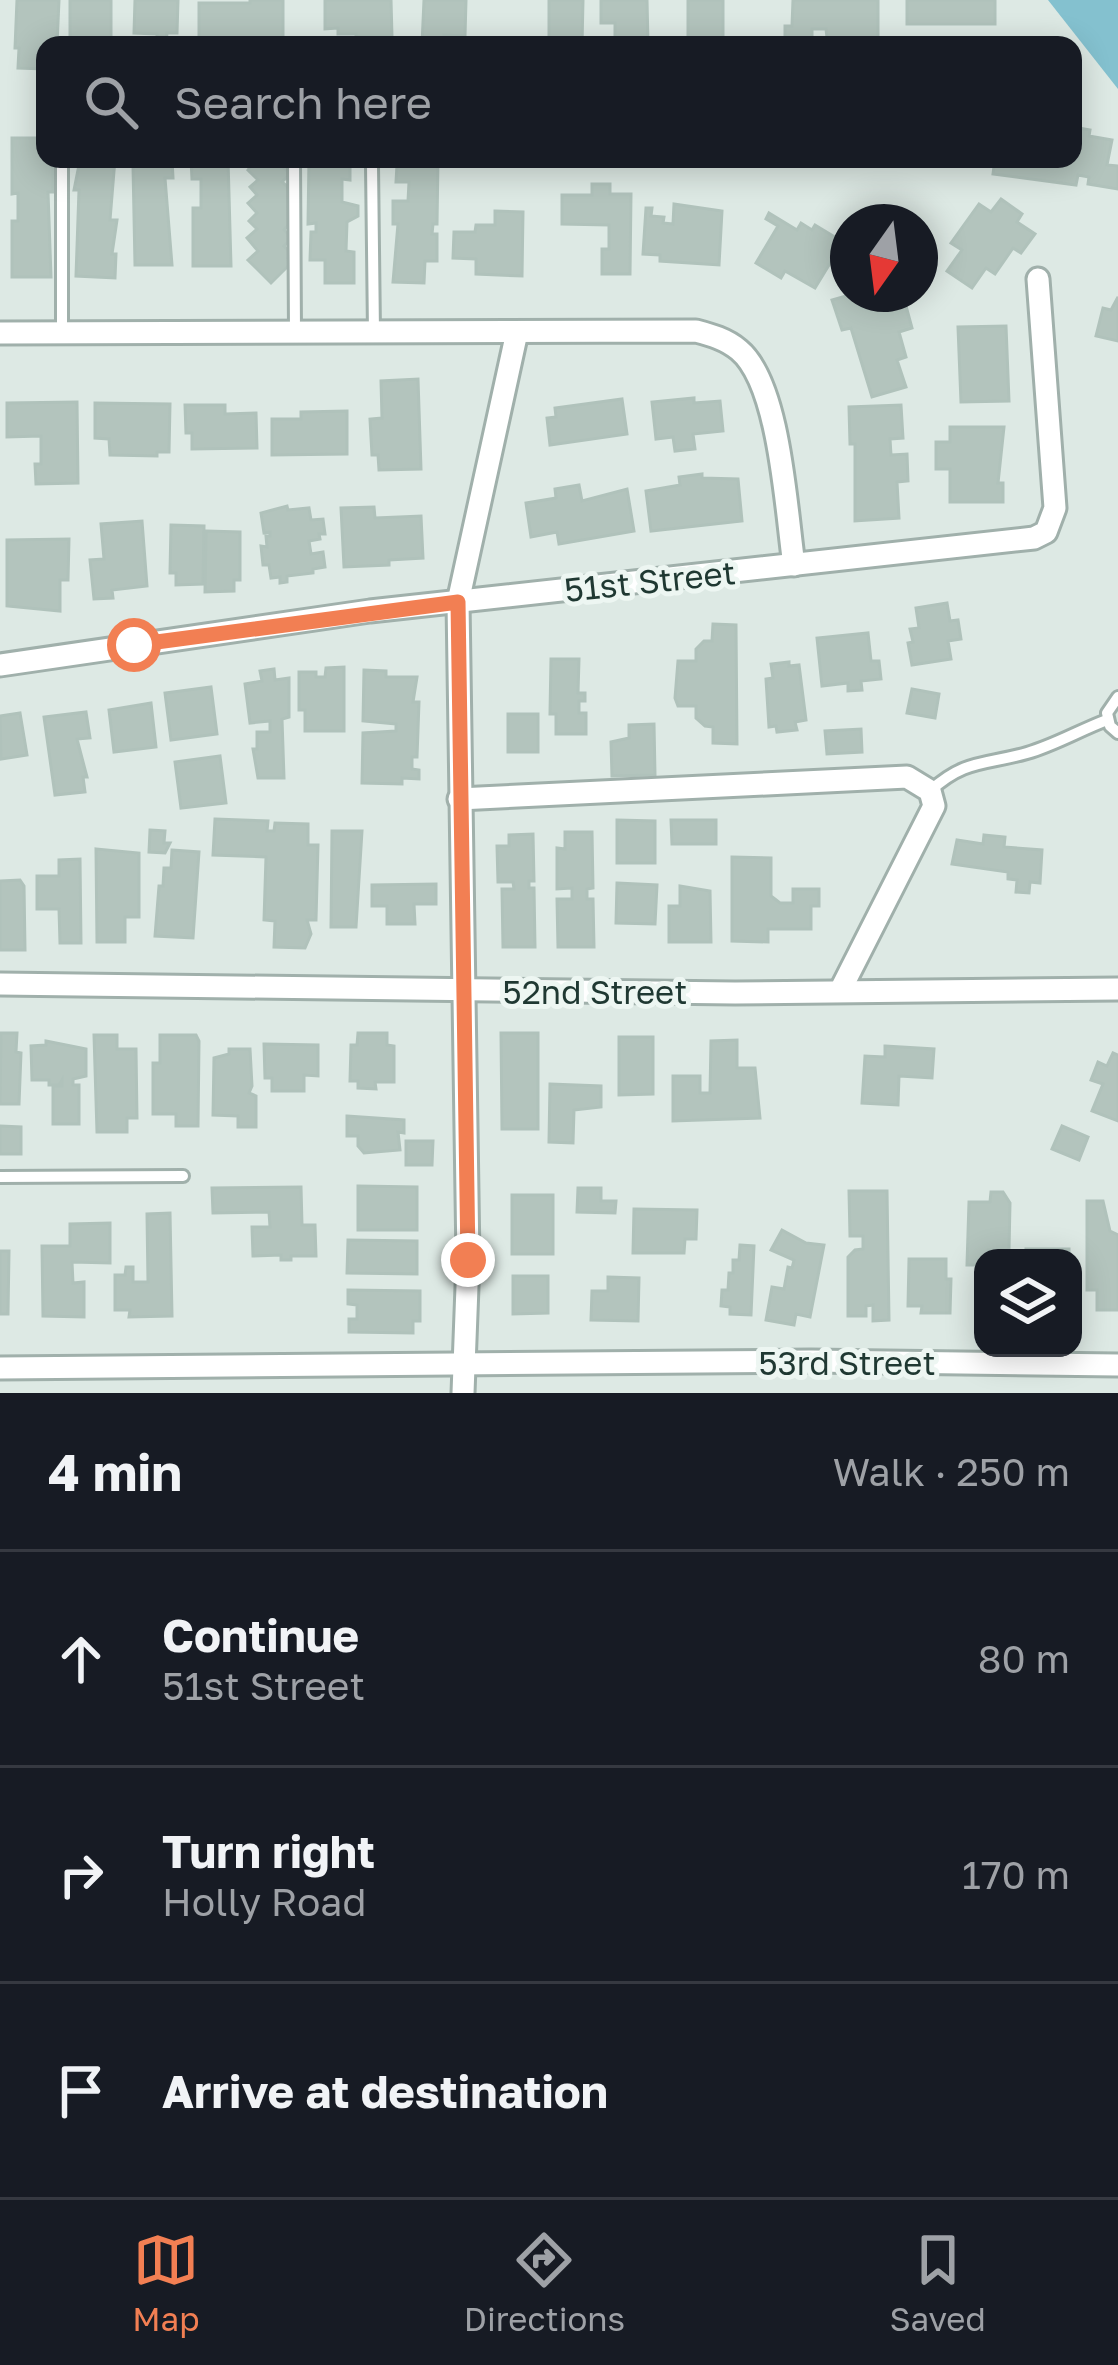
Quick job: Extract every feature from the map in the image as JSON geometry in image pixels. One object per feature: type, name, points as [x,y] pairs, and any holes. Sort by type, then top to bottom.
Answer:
[{"type":"street","name":"51st Street","points":[[0,665],[458,602],[1034,538],[1046,532],[1054,508],[1038,279]]},
{"type":"street","points":[[0,333],[696,331],[718,337],[754,366],[769,399],[794,565]]},
{"type":"street","points":[[463,1393],[468,1260],[458,602],[518,332]]},
{"type":"street","points":[[459,799],[908,777],[930,791],[934,806],[841,989]]},
{"type":"street","name":"52nd Street","points":[[0,984],[735,993],[1118,988]]},
{"type":"street","name":"53rd Street","points":[[0,1368],[811,1361],[1118,1365]]},
{"type":"lane","points":[[62,168],[62,332]]},
{"type":"lane","points":[[294,168],[295,332]]},
{"type":"lane","points":[[372,168],[374,333]]},
{"type":"lane","points":[[1118,697],[1109,706],[1108,720],[1118,733]]},
{"type":"lane","points":[[930,791],[949,774],[975,762],[1024,754],[1108,720]]},
{"type":"lane","points":[[0,1177],[182,1176]]},
{"type":"water","points":[[1048,0],[1118,0],[1118,89],[1082,43],[1082,36],[1076,36]]},
{"type":"building","points":[[17,0],[59,0],[57,36],[36,36],[36,69],[18,68],[19,48],[15,48]]},
{"type":"building","points":[[70,0],[111,0],[111,36],[70,36]]},
{"type":"building","points":[[135,0],[178,0],[177,33],[134,33]]},
{"type":"building","points":[[283,0],[283,36],[199,36],[199,3]]},
{"type":"building","points":[[325,0],[391,0],[392,36],[356,36],[338,34],[338,28],[325,29]]},
{"type":"building","points":[[424,0],[466,0],[465,36],[422,36]]},
{"type":"building","points":[[549,0],[583,0],[582,36],[549,36]]},
{"type":"building","points":[[601,0],[647,0],[648,36],[615,36],[615,23],[601,23]]},
{"type":"building","points":[[688,0],[723,0],[723,36],[688,36]]},
{"type":"building","points":[[793,0],[878,0],[878,36],[827,36],[826,29],[812,29],[812,36],[785,36],[785,26],[792,26]]},
{"type":"building","points":[[907,0],[995,0],[995,24],[907,24]]},
{"type":"building","points":[[1082,129],[1090,130],[1089,136],[1112,140],[1107,165],[1118,166],[1118,189],[1088,184],[1089,177],[1078,175],[1076,185],[993,174],[994,168],[1082,168]]},
{"type":"building","points":[[12,138],[36,138],[36,168],[53,168],[53,192],[48,192],[51,277],[12,277],[12,221],[18,221],[18,193],[12,194]]},
{"type":"building","points":[[78,168],[114,168],[110,220],[117,220],[112,254],[116,254],[115,278],[76,276],[79,190],[74,190]]},
{"type":"building","points":[[133,168],[172,168],[173,178],[165,178],[172,265],[135,265]]},
{"type":"building","points":[[191,168],[228,168],[231,266],[193,266],[193,208],[201,208],[201,179],[192,179]]},
{"type":"building","points":[[284,168],[290,174],[282,182],[290,189],[289,224],[284,230],[292,238],[284,246],[292,262],[271,283],[248,260],[258,251],[247,238],[257,229],[249,221],[257,213],[248,203],[257,195],[250,187],[258,180],[248,170]]},
{"type":"building","points":[[309,168],[350,168],[350,180],[342,179],[342,202],[358,206],[358,216],[347,222],[346,251],[354,252],[354,283],[325,283],[325,260],[310,260],[316,223],[308,224]]},
{"type":"building","points":[[397,168],[438,168],[437,224],[432,234],[437,234],[437,261],[425,261],[424,283],[393,282],[398,224],[393,224],[393,201],[408,201],[409,182],[396,182]]},
{"type":"building","points":[[592,184],[610,184],[610,194],[631,194],[630,274],[602,274],[609,225],[562,224],[562,195],[592,195]]},
{"type":"building","points":[[1001,199],[1022,214],[1017,222],[1035,234],[1021,253],[1013,248],[995,274],[986,268],[972,288],[947,271],[962,250],[951,243],[979,204],[991,212]]},
{"type":"building","points":[[674,204],[722,211],[719,265],[660,261],[660,255],[643,254],[646,208],[652,208],[651,216],[673,224]]},
{"type":"building","points":[[495,211],[523,212],[522,276],[476,274],[476,259],[453,258],[454,232],[495,225]]},
{"type":"building","points":[[769,213],[797,230],[801,223],[830,234],[830,263],[815,288],[785,271],[781,278],[756,263],[778,226],[766,219]]},
{"type":"building","points":[[1118,297],[1118,341],[1096,336],[1103,308],[1111,310]]},
{"type":"building","points":[[836,312],[908,312],[912,328],[899,332],[906,357],[897,360],[906,387],[872,397],[851,328],[842,330]]},
{"type":"building","points":[[1006,326],[1009,401],[961,402],[958,327]]},
{"type":"building","points":[[418,379],[421,469],[379,470],[378,455],[372,455],[370,419],[382,418],[381,381]]},
{"type":"building","points":[[694,398],[694,403],[720,401],[723,431],[693,434],[695,449],[675,451],[673,437],[656,439],[652,402]]},
{"type":"building","points":[[622,399],[627,434],[550,445],[547,418],[556,417],[555,408]]},
{"type":"building","points":[[77,402],[78,483],[36,484],[41,436],[7,437],[7,403]]},
{"type":"building","points":[[95,403],[170,404],[169,452],[110,455],[109,439],[95,438]]},
{"type":"building","points":[[185,405],[225,405],[225,414],[256,413],[257,448],[192,449]]},
{"type":"building","points":[[901,405],[903,438],[890,439],[891,455],[907,454],[908,481],[897,482],[899,518],[855,521],[855,444],[850,444],[849,407]]},
{"type":"building","points":[[347,411],[347,454],[272,455],[272,419],[301,419],[301,412]]},
{"type":"building","points":[[950,427],[1004,427],[998,483],[1003,483],[1003,502],[950,502],[950,469],[936,469],[936,442],[950,442]]},
{"type":"building","points":[[702,474],[702,478],[738,479],[742,521],[651,531],[646,491],[680,485],[679,477]]},
{"type":"building","points":[[579,485],[582,501],[627,489],[634,531],[559,544],[557,532],[531,537],[526,503],[556,498],[555,489]]},
{"type":"building","points":[[287,506],[288,510],[309,508],[311,520],[323,519],[325,534],[309,541],[311,554],[323,552],[325,567],[287,576],[287,582],[280,583],[280,577],[271,578],[269,565],[263,565],[261,546],[267,547],[270,532],[264,533],[261,513]]},
{"type":"building","points":[[374,507],[375,518],[421,516],[423,558],[344,567],[341,508]]},
{"type":"building","points":[[142,521],[147,586],[112,590],[113,598],[94,599],[90,560],[104,559],[101,524]]},
{"type":"building","points":[[171,525],[204,526],[203,584],[176,585],[176,573],[170,573]]},
{"type":"building","points":[[206,531],[240,532],[240,580],[234,580],[234,591],[205,592]]},
{"type":"building","points":[[69,539],[68,580],[60,580],[60,611],[7,606],[7,540]]},
{"type":"building","points":[[947,603],[950,621],[958,620],[961,639],[948,641],[951,659],[912,665],[908,643],[913,642],[910,629],[919,628],[916,608]]},
{"type":"building","points":[[713,624],[736,625],[737,744],[713,743],[713,727],[696,718],[696,706],[678,706],[675,698],[678,661],[696,661],[696,649],[712,641]]},
{"type":"building","points":[[868,633],[871,661],[879,661],[881,679],[861,681],[862,690],[848,691],[848,683],[822,686],[817,638]]},
{"type":"building","points":[[551,659],[579,659],[578,693],[585,693],[585,701],[579,701],[579,713],[586,713],[586,734],[556,734],[556,714],[550,714]]},
{"type":"building","points":[[789,662],[789,666],[799,665],[806,720],[795,722],[797,730],[777,732],[776,726],[769,727],[766,679],[773,678],[771,664]]},
{"type":"building","points":[[344,667],[344,731],[305,731],[305,710],[299,710],[299,672],[325,677],[326,668]]},
{"type":"building","points":[[274,669],[275,680],[289,678],[289,717],[282,719],[284,778],[258,778],[253,749],[257,749],[257,732],[270,732],[270,721],[250,723],[245,684],[262,681],[260,671]]},
{"type":"building","points":[[364,670],[386,671],[386,677],[417,677],[413,702],[419,702],[417,757],[412,757],[412,769],[419,770],[419,779],[402,778],[402,784],[362,783],[363,733],[396,731],[396,724],[363,721]]},
{"type":"building","points":[[211,687],[217,734],[171,740],[165,693]]},
{"type":"building","points":[[912,689],[939,694],[935,718],[907,713]]},
{"type":"building","points":[[151,703],[156,747],[114,752],[109,710]]},
{"type":"building","points":[[86,712],[90,738],[77,739],[87,777],[83,777],[85,792],[55,795],[44,717]]},
{"type":"building","points":[[20,713],[27,755],[1,759],[0,716]]},
{"type":"building","points":[[508,714],[538,714],[538,752],[508,752]]},
{"type":"building","points":[[654,724],[655,775],[612,776],[611,742],[629,738],[629,725]]},
{"type":"building","points":[[861,729],[862,752],[827,754],[825,731]]},
{"type":"building","points":[[220,756],[226,803],[181,808],[175,762]]},
{"type":"building","points":[[215,819],[268,821],[267,831],[274,831],[275,823],[308,824],[308,845],[318,845],[316,920],[307,920],[311,934],[305,948],[274,947],[275,921],[264,920],[266,857],[213,855]]},
{"type":"building","points":[[617,820],[655,821],[655,863],[617,863]]},
{"type":"building","points":[[671,820],[716,820],[716,844],[672,844]]},
{"type":"building","points":[[150,830],[165,831],[164,843],[170,843],[165,853],[149,852]]},
{"type":"building","points":[[332,831],[362,831],[356,927],[331,927]]},
{"type":"building","points":[[565,832],[592,832],[593,888],[587,889],[587,899],[593,899],[594,947],[558,947],[557,899],[572,899],[572,888],[557,889],[557,848],[565,849]]},
{"type":"building","points":[[533,834],[534,881],[529,881],[529,888],[534,888],[535,947],[503,947],[502,889],[514,889],[513,882],[498,882],[497,846],[509,846],[509,835]]},
{"type":"building","points":[[984,835],[1005,837],[1004,847],[1042,850],[1040,883],[1030,882],[1029,893],[1016,892],[1017,880],[1008,879],[1008,872],[952,864],[957,840],[983,844]]},
{"type":"building","points":[[96,849],[139,853],[139,917],[125,917],[125,942],[97,942]]},
{"type":"building","points":[[172,850],[199,852],[193,938],[155,936],[159,886],[163,886],[164,868],[171,868]]},
{"type":"building","points":[[732,857],[771,858],[771,896],[780,903],[793,903],[793,889],[819,889],[819,906],[811,906],[811,929],[768,929],[768,942],[732,941]]},
{"type":"building","points":[[80,859],[81,943],[60,943],[59,909],[37,909],[37,876],[59,876],[59,860]]},
{"type":"building","points":[[20,880],[25,950],[0,950],[0,881]]},
{"type":"building","points":[[617,883],[657,885],[655,924],[616,923]]},
{"type":"building","points":[[436,884],[436,904],[414,904],[415,924],[387,924],[387,906],[372,906],[372,885]]},
{"type":"building","points":[[680,886],[710,891],[711,942],[669,942],[669,906],[680,906]]},
{"type":"building","points":[[1,1033],[17,1033],[19,1104],[0,1104]]},
{"type":"building","points":[[358,1033],[387,1033],[387,1045],[394,1046],[394,1082],[375,1082],[376,1089],[358,1088],[358,1081],[350,1081],[351,1045],[357,1045]]},
{"type":"building","points":[[501,1033],[538,1033],[538,1129],[502,1129]]},
{"type":"building","points":[[94,1035],[117,1035],[117,1049],[136,1049],[137,1118],[127,1118],[127,1132],[97,1132]]},
{"type":"building","points":[[160,1035],[196,1035],[199,1041],[198,1126],[176,1126],[176,1114],[153,1114],[153,1063],[160,1063]]},
{"type":"building","points":[[619,1037],[653,1037],[653,1094],[619,1095]]},
{"type":"building","points":[[737,1040],[737,1068],[755,1068],[760,1118],[673,1121],[673,1076],[700,1076],[700,1093],[710,1093],[711,1041]]},
{"type":"building","points":[[46,1041],[86,1049],[86,1076],[73,1079],[73,1085],[79,1085],[79,1124],[53,1124],[53,1086],[62,1086],[62,1080],[49,1085],[49,1080],[32,1080],[31,1046],[46,1045]]},
{"type":"building","points":[[264,1044],[318,1045],[318,1076],[304,1075],[304,1091],[272,1091],[272,1078],[265,1078]]},
{"type":"building","points":[[885,1046],[934,1049],[932,1078],[899,1076],[898,1105],[862,1103],[865,1056],[885,1057]]},
{"type":"building","points":[[229,1049],[250,1049],[249,1093],[256,1096],[256,1127],[238,1127],[238,1116],[213,1115],[214,1058],[229,1054]]},
{"type":"building","points":[[1113,1053],[1118,1055],[1118,1121],[1092,1111],[1103,1084],[1091,1080],[1098,1062],[1107,1066]]},
{"type":"building","points":[[550,1084],[601,1086],[601,1107],[574,1110],[573,1143],[549,1142]]},
{"type":"building","points":[[347,1116],[404,1120],[404,1133],[398,1132],[400,1150],[364,1153],[358,1136],[347,1136]]},
{"type":"building","points":[[0,1126],[21,1127],[21,1154],[0,1154]]},
{"type":"building","points":[[1062,1126],[1088,1137],[1079,1160],[1052,1149]]},
{"type":"building","points":[[406,1141],[433,1141],[432,1165],[406,1165]]},
{"type":"building","points":[[358,1186],[417,1187],[417,1230],[358,1230]]},
{"type":"building","points":[[301,1187],[302,1225],[315,1225],[316,1256],[281,1260],[281,1255],[253,1256],[252,1227],[270,1227],[269,1212],[213,1213],[212,1188]]},
{"type":"building","points":[[578,1188],[601,1188],[601,1201],[616,1201],[615,1213],[577,1212]]},
{"type":"building","points":[[849,1191],[887,1191],[889,1320],[873,1321],[873,1305],[866,1306],[866,1316],[848,1316],[848,1257],[863,1249],[863,1236],[850,1236]]},
{"type":"building","points":[[991,1192],[1003,1192],[1010,1203],[1009,1249],[974,1249],[974,1265],[967,1265],[969,1202],[990,1202]]},
{"type":"building","points":[[512,1195],[553,1195],[553,1254],[512,1254]]},
{"type":"building","points":[[1087,1201],[1103,1201],[1110,1231],[1118,1235],[1118,1310],[1097,1310],[1097,1290],[1087,1290]]},
{"type":"building","points":[[634,1209],[697,1210],[696,1239],[685,1239],[684,1253],[633,1253]]},
{"type":"building","points":[[170,1213],[172,1316],[129,1317],[130,1310],[115,1310],[115,1275],[125,1275],[126,1267],[133,1267],[133,1282],[148,1282],[147,1214]]},
{"type":"building","points":[[110,1223],[110,1263],[72,1262],[73,1283],[84,1282],[84,1317],[43,1316],[42,1246],[70,1246],[70,1224]]},
{"type":"building","points":[[782,1230],[806,1243],[824,1245],[810,1317],[796,1314],[794,1325],[766,1320],[772,1287],[784,1289],[794,1260],[771,1250]]},
{"type":"building","points":[[348,1240],[417,1241],[417,1274],[347,1273]]},
{"type":"building","points":[[740,1245],[754,1246],[751,1315],[730,1314],[730,1307],[721,1306],[722,1290],[728,1290]]},
{"type":"building","points":[[0,1251],[9,1251],[8,1314],[0,1314]]},
{"type":"building","points":[[909,1259],[946,1259],[950,1313],[921,1313],[922,1306],[908,1306]]},
{"type":"building","points":[[513,1276],[548,1276],[548,1313],[513,1314]]},
{"type":"building","points":[[608,1277],[639,1278],[638,1321],[591,1320],[592,1291],[608,1291]]},
{"type":"building","points":[[348,1290],[420,1291],[420,1321],[413,1321],[413,1333],[349,1332],[349,1319],[357,1319],[357,1305],[348,1304]]},
{"type":"route","points":[[134,645],[458,602],[468,1260]]}]
